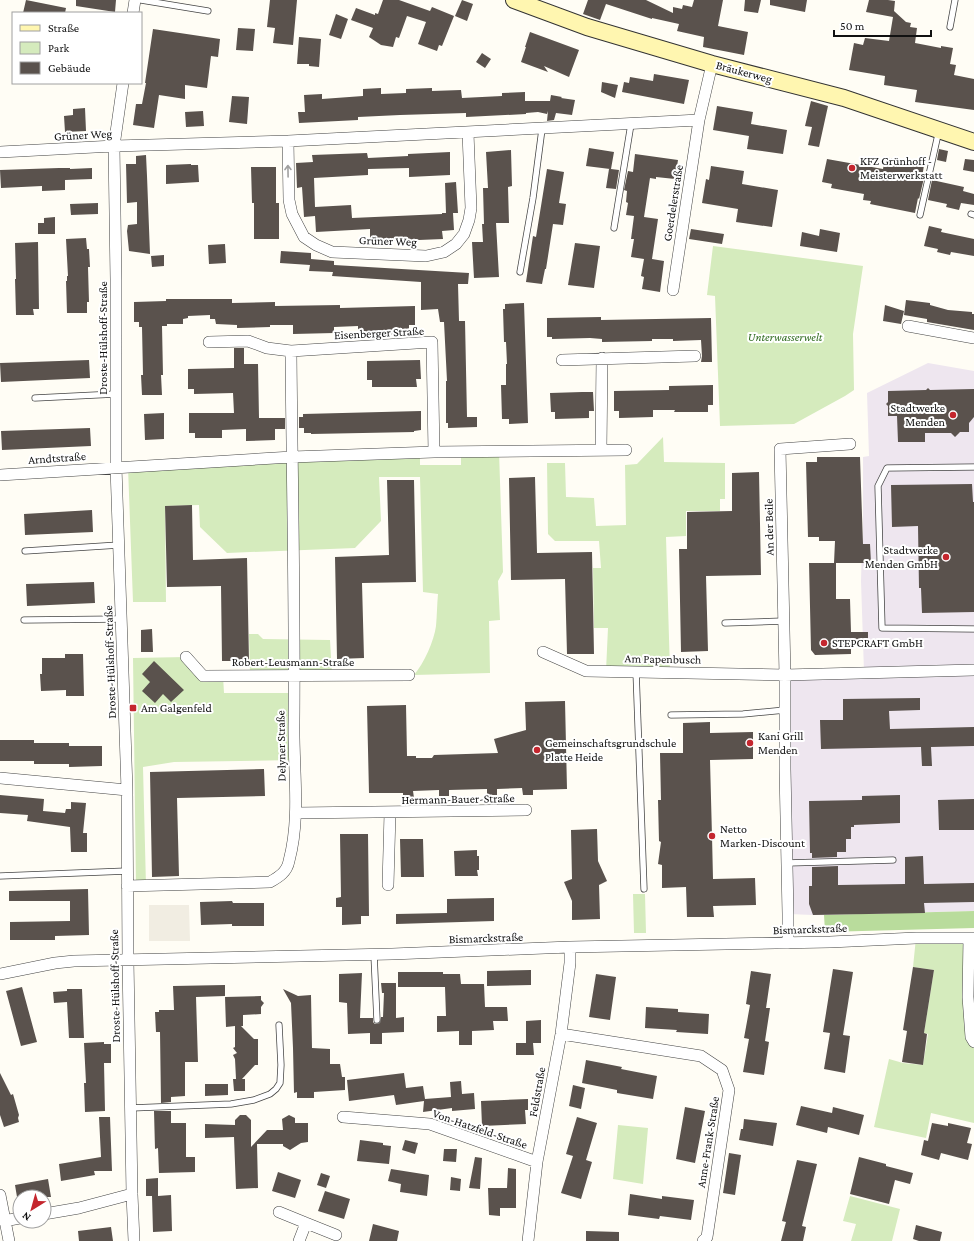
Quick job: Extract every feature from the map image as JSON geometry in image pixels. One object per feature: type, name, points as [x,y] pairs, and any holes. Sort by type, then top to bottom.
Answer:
[{"type":"main road","name":"Bräukerweg","points":[[514,0],[586,27],[712,64],[844,98],[974,142]]},
{"type":"street","points":[[133,12],[135,0]]},
{"type":"street","points":[[699,120],[712,64]]},
{"type":"street","name":"Droste-Hülshoff-Straße","points":[[123,84],[114,146],[116,467],[127,790],[128,960],[134,1241]]},
{"type":"street","name":"Grüner Weg","points":[[0,152],[114,146],[288,141],[468,133],[699,120]]},
{"type":"street","name":"Goerdelerstraße","points":[[673,290],[699,120]]},
{"type":"street","name":"Grüner Weg","points":[[288,141],[289,200],[292,214],[304,237],[316,245],[332,252],[426,256],[444,252],[456,244],[464,234],[469,220],[471,208],[468,133]]},
{"type":"street","points":[[908,326],[974,338]]},
{"type":"street","name":"Eisenberger Straße","points":[[209,342],[248,340],[267,348],[291,351],[432,342],[434,452]]},
{"type":"street","points":[[291,351],[292,457]]},
{"type":"street","points":[[562,360],[695,356]]},
{"type":"street","points":[[601,450],[602,358]]},
{"type":"street","name":"An der Beile","points":[[786,675],[780,449],[850,444]]},
{"type":"street","points":[[116,467],[292,457],[434,452],[626,450]]},
{"type":"street","name":"Delyner Straße","points":[[127,886],[270,882],[281,876],[289,863],[293,846],[296,813],[292,457]]},
{"type":"street","name":"Arndtstraße","points":[[0,475],[116,467]]},
{"type":"street","name":"Am Papenbusch","points":[[543,652],[586,671],[786,675],[974,670]]},
{"type":"street","name":"Robert-Leusmann-Straße","points":[[186,657],[203,676],[409,675]]},
{"type":"street","points":[[786,675],[785,710],[788,943]]},
{"type":"street","points":[[0,778],[127,790]]},
{"type":"street","name":"Hermann-Bauer-Straße","points":[[296,813],[390,813],[526,810]]},
{"type":"street","name":"Hermann-Bauer-Straße","points":[[388,885],[390,813]]},
{"type":"street","name":"Bismarckstraße","points":[[0,974],[55,963],[128,960],[374,955],[570,948],[830,942],[916,938],[971,938]]},
{"type":"street","points":[[971,938],[968,997],[971,1037],[974,1042]]},
{"type":"street","name":"Feldstraße","points":[[528,1241],[537,1162],[561,1034],[570,963],[570,948]]},
{"type":"street","name":"Anne-Frank-Straße","points":[[561,1034],[701,1056],[722,1070],[729,1090],[707,1237],[704,1241]]},
{"type":"street","name":"Von-Hatzfeld-Straße","points":[[343,1117],[430,1124],[537,1162]]},
{"type":"street","points":[[52,1213],[79,1208],[132,1194]]},
{"type":"street","points":[[0,1195],[9,1241]]},
{"type":"street","points":[[280,1212],[336,1235]]},
{"type":"street","points":[[4,1221],[12,1220]]},
{"type":"street","points":[[299,1241],[306,1223]]},
{"type":"lane","points":[[141,0],[208,11]]},
{"type":"lane","points":[[950,27],[955,0]]},
{"type":"lane","points":[[614,228],[631,124]]},
{"type":"lane","points":[[520,272],[542,129]]},
{"type":"lane","points":[[920,215],[939,130]]},
{"type":"lane","points":[[35,398],[116,394]]},
{"type":"lane","points":[[974,467],[887,468],[878,486],[882,628],[974,629]]},
{"type":"lane","points":[[25,551],[119,545]]},
{"type":"lane","points":[[24,620],[122,620]]},
{"type":"lane","points":[[725,623],[784,621]]},
{"type":"lane","points":[[636,671],[644,889]]},
{"type":"lane","points":[[671,715],[743,714],[785,710]]},
{"type":"lane","points":[[787,863],[893,860]]},
{"type":"lane","points":[[0,876],[127,871]]},
{"type":"lane","points":[[374,955],[377,1020]]},
{"type":"lane","points":[[131,1108],[231,1104],[254,1100],[270,1094],[280,1083],[281,1065],[279,1025]]},
{"type":"shaded area","points":[[928,363],[974,371],[974,911],[813,915],[788,914],[785,675],[864,672],[861,581],[863,541],[863,457],[869,456],[867,393]]},
{"type":"shaded area","points":[[149,905],[189,905],[190,941],[149,941]]},
{"type":"green space","name":"Unterwasserwelt","points":[[713,246],[863,266],[853,334],[854,390],[794,424],[720,426],[715,296],[707,295]]},
{"type":"green space","points":[[663,437],[664,462],[725,463],[725,499],[720,499],[720,511],[686,511],[686,536],[666,537],[670,672],[606,671],[608,628],[594,628],[593,568],[601,568],[599,541],[555,541],[548,534],[547,463],[565,463],[566,497],[594,498],[596,526],[626,525],[625,465],[637,464]]},
{"type":"green space","points":[[499,451],[503,572],[498,581],[500,620],[489,621],[490,673],[414,675],[431,645],[436,626],[438,594],[423,592],[420,477],[379,477],[381,521],[355,548],[227,553],[200,527],[199,505],[165,506],[166,602],[133,602],[128,467],[420,452],[420,465],[461,465],[461,452]]},
{"type":"green space","points":[[249,634],[258,634],[263,639],[330,640],[332,675],[250,675]]},
{"type":"green space","points":[[186,657],[203,676],[223,676],[224,693],[294,693],[294,760],[174,762],[143,767],[146,886],[136,886],[133,658]]},
{"type":"green space","points":[[633,894],[645,894],[646,933],[634,933]]},
{"type":"green space","points":[[974,911],[974,928],[825,932],[824,915]]},
{"type":"green space","points":[[916,938],[969,938],[974,1042],[974,1123],[931,1113],[926,1138],[874,1127],[889,1059],[903,1063],[923,1065],[928,1034],[924,1033],[934,970],[913,967]]},
{"type":"green space","points":[[618,1125],[648,1128],[643,1184],[613,1179]]},
{"type":"green space","points":[[850,1196],[900,1209],[892,1241],[851,1241],[856,1224],[843,1221]]},
{"type":"building","points":[[26,0],[66,8],[65,12],[23,12]]},
{"type":"building","points":[[76,0],[116,0],[115,12],[76,6]]},
{"type":"building","points":[[270,0],[297,0],[293,45],[273,43],[275,28],[267,27]]},
{"type":"building","points":[[383,0],[399,0],[430,11],[432,7],[454,16],[442,46],[439,45],[437,51],[418,44],[426,22],[407,16],[399,38],[396,37],[393,47],[381,45],[369,37],[373,28],[351,20],[356,8],[375,15],[375,13],[378,14]]},
{"type":"building","points":[[462,0],[473,4],[467,21],[455,16]]},
{"type":"building","points":[[588,0],[646,0],[673,13],[673,7],[682,9],[683,5],[692,7],[694,0],[723,0],[718,26],[748,32],[744,55],[703,47],[704,37],[677,31],[679,24],[652,19],[606,4],[600,20],[583,14]]},
{"type":"building","points":[[745,0],[761,0],[758,13],[744,11]]},
{"type":"building","points":[[770,0],[807,0],[805,12],[770,5]]},
{"type":"building","points":[[869,0],[895,1],[894,11],[906,22],[911,23],[910,27],[917,28],[915,43],[941,48],[941,46],[953,48],[950,64],[956,65],[954,75],[974,79],[974,110],[915,102],[917,90],[884,85],[885,76],[849,70],[854,43],[863,45],[865,38],[889,41],[893,17],[866,12]]},
{"type":"building","points":[[336,14],[348,19],[341,39],[329,35]]},
{"type":"building","points":[[238,28],[255,29],[253,51],[236,50]]},
{"type":"building","points":[[153,29],[220,39],[218,57],[211,56],[207,88],[185,85],[185,99],[159,95],[154,128],[133,125],[136,104],[142,104]]},
{"type":"building","points":[[530,32],[579,50],[569,77],[544,66],[548,72],[521,62]]},
{"type":"building","points":[[299,37],[321,39],[319,67],[309,66],[309,64],[297,64]]},
{"type":"building","points":[[482,53],[491,59],[485,68],[476,62]]},
{"type":"building","points":[[654,74],[689,80],[684,104],[622,92],[624,82],[629,83],[630,77],[653,81]]},
{"type":"building","points":[[602,82],[618,85],[615,98],[601,92]]},
{"type":"building","points":[[381,88],[381,94],[406,93],[406,89],[432,88],[432,91],[461,90],[462,98],[502,96],[502,93],[525,92],[525,101],[550,101],[551,95],[575,100],[572,115],[556,113],[554,120],[547,121],[548,111],[547,114],[538,112],[466,117],[466,113],[358,117],[358,120],[299,123],[298,112],[305,112],[304,95],[322,94],[322,99],[363,96],[363,89]]},
{"type":"building","points":[[232,96],[249,97],[247,124],[229,122]]},
{"type":"building","points":[[811,101],[828,106],[819,147],[808,145],[812,127],[805,126]]},
{"type":"building","points":[[717,106],[753,112],[751,124],[787,130],[783,154],[747,149],[749,136],[713,130]]},
{"type":"building","points":[[85,108],[86,131],[65,132],[64,116],[73,115],[73,109]]},
{"type":"building","points":[[203,111],[204,126],[186,127],[185,112]]},
{"type":"building","points":[[589,148],[614,152],[611,169],[619,170],[616,189],[606,188],[610,169],[586,166]]},
{"type":"building","points":[[939,149],[948,151],[946,162],[937,160]]},
{"type":"building","points":[[511,150],[512,186],[508,187],[509,223],[496,223],[499,277],[474,278],[472,242],[483,242],[483,188],[488,188],[486,152]]},
{"type":"building","points":[[450,152],[450,175],[409,177],[409,168],[368,169],[368,175],[314,178],[315,207],[351,205],[352,218],[446,213],[445,183],[456,182],[458,213],[453,213],[454,230],[442,231],[443,239],[370,242],[370,229],[316,232],[315,216],[304,217],[302,187],[297,188],[296,163],[313,162],[312,155],[367,153],[368,158]]},
{"type":"building","points":[[635,154],[678,160],[675,179],[656,177],[656,179],[650,178],[644,217],[658,219],[652,259],[664,261],[660,292],[642,289],[644,277],[641,276],[644,259],[631,257],[634,239],[631,239],[634,216],[626,215],[628,203],[626,202],[627,191],[624,190],[628,171],[633,172]]},
{"type":"building","points":[[146,155],[150,254],[129,251],[127,231],[128,225],[137,224],[137,202],[127,203],[126,164],[136,164],[136,156]]},
{"type":"building","points":[[885,157],[924,165],[922,178],[924,178],[915,213],[870,204],[871,201],[863,200],[864,194],[831,188],[832,184],[822,182],[827,159],[883,169]]},
{"type":"building","points":[[965,159],[974,160],[974,172],[963,170]]},
{"type":"building","points":[[166,165],[198,165],[199,182],[166,184]]},
{"type":"building","points":[[711,166],[744,171],[742,184],[778,190],[772,227],[736,222],[738,209],[702,203],[706,179],[709,180]]},
{"type":"building","points":[[251,167],[276,167],[276,203],[279,203],[279,239],[254,239],[254,203],[252,203]]},
{"type":"building","points":[[92,168],[92,179],[65,180],[65,190],[42,191],[42,186],[1,188],[0,170]]},
{"type":"building","points":[[547,169],[564,172],[559,203],[566,204],[563,225],[553,224],[546,269],[542,284],[526,282],[533,236],[536,237]]},
{"type":"building","points":[[932,180],[964,187],[963,191],[974,194],[974,205],[961,203],[959,210],[946,207],[947,204],[928,200]]},
{"type":"building","points":[[98,203],[98,214],[71,215],[70,204]]},
{"type":"building","points":[[55,217],[55,234],[38,234],[38,223],[44,223],[44,218]]},
{"type":"building","points":[[929,226],[942,229],[941,232],[974,239],[974,256],[951,252],[950,255],[937,252],[938,249],[924,246]]},
{"type":"building","points":[[691,229],[724,234],[722,244],[689,239]]},
{"type":"building","points":[[820,229],[840,233],[837,252],[800,246],[802,232],[819,236]]},
{"type":"building","points":[[86,238],[87,249],[89,249],[90,267],[88,267],[89,302],[87,302],[87,313],[67,313],[66,281],[68,276],[66,239]]},
{"type":"building","points":[[38,242],[39,309],[33,309],[34,315],[16,315],[15,243]]},
{"type":"building","points":[[575,243],[600,246],[594,288],[568,285]]},
{"type":"building","points":[[225,244],[226,263],[209,264],[208,245]]},
{"type":"building","points":[[281,251],[311,253],[311,259],[334,261],[334,265],[469,273],[468,284],[458,284],[459,321],[465,321],[467,417],[477,417],[477,427],[448,428],[448,423],[446,423],[447,381],[444,322],[440,322],[438,309],[421,310],[421,282],[332,276],[333,272],[309,271],[310,265],[280,263]]},
{"type":"building","points":[[164,255],[164,266],[152,267],[151,256]]},
{"type":"building","points":[[166,299],[232,299],[232,303],[275,302],[275,306],[340,305],[340,308],[415,306],[415,325],[409,325],[409,334],[358,335],[358,326],[334,327],[334,333],[293,334],[293,325],[270,325],[270,327],[237,328],[237,325],[216,324],[215,319],[210,319],[210,315],[188,316],[188,318],[183,319],[183,324],[167,324],[167,326],[162,326],[162,395],[142,395],[142,327],[139,327],[139,322],[134,322],[134,302],[166,301]]},
{"type":"building","points":[[906,300],[930,303],[930,305],[948,310],[972,312],[972,314],[974,314],[974,330],[927,322],[927,319],[904,315]]},
{"type":"building","points":[[524,303],[528,423],[509,424],[509,419],[502,419],[501,385],[506,385],[507,364],[506,342],[504,342],[503,309],[505,309],[505,304]]},
{"type":"building","points":[[885,305],[904,311],[901,324],[883,321]]},
{"type":"building","points":[[601,317],[601,320],[711,318],[712,362],[701,362],[701,340],[673,341],[673,339],[652,339],[652,341],[602,342],[602,339],[552,339],[552,337],[547,337],[547,318]]},
{"type":"building","points":[[234,348],[244,348],[244,364],[258,364],[259,418],[285,418],[285,429],[275,429],[275,440],[246,441],[246,429],[222,430],[222,438],[195,438],[195,433],[189,433],[189,413],[234,413],[233,393],[194,394],[194,389],[188,389],[188,369],[234,368]]},
{"type":"building","points":[[89,360],[90,378],[1,382],[0,363]]},
{"type":"building","points":[[420,360],[421,379],[416,379],[417,387],[372,387],[372,380],[367,380],[367,361]]},
{"type":"building","points":[[713,385],[713,405],[708,405],[708,412],[674,412],[675,410],[653,410],[653,417],[619,418],[619,411],[614,411],[614,391],[669,390],[669,386]]},
{"type":"building","name":"Stadtwerke Menden","points":[[928,388],[930,390],[974,389],[974,417],[969,423],[969,432],[960,432],[955,437],[951,433],[925,433],[925,442],[898,442],[897,416],[888,416],[888,406],[886,404],[888,402],[888,391],[926,390]]},
{"type":"building","points":[[593,392],[594,411],[589,411],[589,418],[555,419],[555,412],[551,412],[550,393]]},
{"type":"building","points":[[421,411],[421,430],[414,432],[311,434],[304,433],[304,428],[299,428],[299,417],[303,417],[303,414]]},
{"type":"building","points":[[164,413],[164,439],[145,440],[144,414]]},
{"type":"building","points":[[90,428],[91,446],[2,450],[1,431]]},
{"type":"building","points":[[817,457],[860,457],[863,544],[870,544],[871,563],[834,563],[835,541],[819,541],[819,537],[808,537],[806,462],[817,462]]},
{"type":"building","points":[[759,472],[761,575],[706,576],[708,651],[681,652],[679,549],[687,549],[687,512],[732,511],[732,473]]},
{"type":"building","points":[[535,477],[537,553],[592,552],[594,654],[567,654],[565,579],[511,580],[509,478]]},
{"type":"building","points":[[387,480],[414,480],[416,582],[362,583],[364,658],[337,659],[335,557],[389,555]]},
{"type":"building","name":"Stadtwerke Menden GmbH","points":[[972,484],[974,502],[974,612],[922,613],[921,588],[919,588],[918,526],[892,527],[891,485]]},
{"type":"building","points":[[192,505],[193,560],[247,558],[249,661],[222,661],[221,586],[167,587],[165,506]]},
{"type":"building","points":[[92,510],[93,532],[25,535],[24,514]]},
{"type":"building","points":[[809,563],[836,563],[836,599],[850,599],[851,632],[868,632],[868,643],[851,643],[851,654],[815,655],[811,650]]},
{"type":"building","points":[[94,582],[95,603],[27,606],[26,584]]},
{"type":"building","points":[[152,629],[153,652],[141,652],[141,630]]},
{"type":"building","points":[[65,654],[83,654],[84,696],[66,696],[66,690],[41,691],[40,674],[42,674],[42,658],[65,658]]},
{"type":"building","points":[[154,661],[184,690],[171,702],[163,694],[155,703],[142,691],[150,682],[142,674]]},
{"type":"building","points":[[920,698],[920,710],[889,711],[890,729],[974,727],[974,746],[931,747],[932,766],[922,766],[921,747],[821,749],[820,720],[843,720],[843,699]]},
{"type":"building","name":"Gemeinschaftsgrundschule Platte Heide","points":[[565,701],[567,789],[533,790],[533,795],[523,795],[522,788],[497,789],[497,795],[487,795],[487,789],[449,790],[449,796],[439,796],[439,790],[413,791],[414,798],[403,798],[403,793],[369,793],[367,706],[406,705],[407,756],[416,756],[416,758],[432,758],[434,755],[498,753],[494,739],[526,730],[525,702]]},
{"type":"building","points":[[710,722],[710,733],[753,732],[753,759],[710,760],[713,879],[755,878],[756,905],[713,906],[714,917],[687,917],[686,887],[662,888],[662,865],[658,864],[661,842],[659,841],[658,800],[661,800],[660,753],[683,753],[683,723]]},
{"type":"building","points":[[0,740],[34,740],[34,743],[69,743],[69,746],[102,746],[102,766],[69,767],[69,764],[34,764],[34,761],[0,761]]},
{"type":"building","points":[[264,769],[265,796],[177,798],[179,876],[152,877],[150,772]]},
{"type":"building","points":[[0,795],[44,799],[43,811],[65,813],[66,809],[71,809],[71,802],[86,803],[83,833],[87,833],[87,852],[71,852],[70,827],[27,821],[28,815],[0,813]]},
{"type":"building","points":[[900,795],[900,823],[854,825],[854,827],[851,827],[851,839],[846,839],[846,852],[837,852],[837,857],[812,858],[812,853],[810,853],[809,801],[862,800],[862,796]]},
{"type":"building","points":[[974,799],[974,830],[939,830],[938,800]]},
{"type":"building","points":[[597,829],[598,861],[607,881],[599,885],[600,919],[572,920],[572,901],[564,882],[572,879],[571,830]]},
{"type":"building","points":[[340,834],[368,834],[369,916],[361,916],[361,924],[342,925],[342,907],[336,907],[336,898],[341,897]]},
{"type":"building","points":[[400,839],[423,839],[424,877],[401,877]]},
{"type":"building","points":[[477,850],[477,856],[479,856],[479,870],[477,870],[478,876],[455,876],[454,851]]},
{"type":"building","points":[[923,856],[924,884],[974,883],[974,902],[924,903],[925,913],[813,915],[809,904],[809,886],[812,886],[812,867],[838,866],[838,885],[905,884],[905,857]]},
{"type":"building","points":[[88,889],[89,935],[55,936],[55,940],[10,940],[10,922],[70,921],[70,901],[9,901],[9,891]]},
{"type":"building","points":[[494,898],[494,921],[396,924],[396,914],[447,913],[447,899]]},
{"type":"building","points":[[232,901],[233,903],[264,903],[264,926],[232,926],[232,924],[201,925],[200,902]]},
{"type":"building","points":[[913,967],[934,970],[924,1033],[927,1034],[923,1065],[902,1062],[907,1031],[903,1030]]},
{"type":"building","points":[[833,969],[853,972],[843,1035],[850,1036],[845,1073],[824,1069],[830,1033],[823,1032]]},
{"type":"building","points":[[531,970],[531,985],[487,986],[487,971]]},
{"type":"building","points":[[751,971],[771,974],[766,1008],[770,1008],[765,1041],[769,1042],[764,1075],[743,1072],[749,1039],[744,1038],[750,1005],[746,1004]]},
{"type":"building","points":[[398,972],[443,972],[443,974],[460,974],[461,984],[484,984],[485,1007],[507,1007],[508,1021],[493,1021],[494,1030],[472,1031],[472,1045],[459,1045],[459,1031],[437,1032],[437,1016],[446,1016],[445,987],[398,987]]},
{"type":"building","points":[[362,973],[360,1018],[373,1018],[373,1022],[375,1024],[380,1023],[381,1017],[383,1017],[384,993],[382,993],[381,983],[396,983],[396,1018],[404,1017],[404,1032],[382,1033],[382,1044],[370,1044],[370,1033],[348,1034],[347,1003],[339,1002],[339,974]]},
{"type":"building","points":[[596,974],[616,977],[610,1020],[589,1017]]},
{"type":"building","points":[[225,985],[225,996],[196,997],[198,1062],[185,1062],[185,1096],[171,1097],[171,1102],[161,1103],[160,1032],[156,1032],[155,1012],[159,1012],[159,1010],[174,1010],[173,986]]},
{"type":"building","points":[[22,987],[37,1042],[21,1046],[6,991]]},
{"type":"building","points":[[67,989],[82,989],[84,1038],[69,1038],[67,1002],[54,1003],[53,992],[67,991]]},
{"type":"building","points":[[283,989],[298,996],[311,995],[312,1048],[330,1049],[330,1064],[340,1064],[342,1077],[345,1077],[345,1090],[314,1092],[314,1098],[297,1098],[297,1092],[294,1093],[291,1003]]},
{"type":"building","points":[[261,996],[261,1000],[264,1003],[261,1007],[261,1014],[243,1015],[243,1026],[241,1026],[254,1039],[258,1039],[258,1065],[255,1065],[242,1079],[245,1079],[245,1091],[234,1091],[233,1079],[236,1079],[235,1059],[233,1055],[237,1053],[233,1048],[235,1047],[235,1026],[226,1027],[225,997]]},
{"type":"building","points":[[646,1007],[678,1009],[678,1012],[709,1014],[708,1034],[645,1028]]},
{"type":"building","points":[[541,1020],[541,1043],[533,1043],[534,1055],[516,1055],[516,1043],[526,1043],[526,1021]]},
{"type":"building","points":[[104,1042],[104,1044],[111,1044],[111,1063],[104,1063],[105,1111],[85,1112],[84,1083],[86,1083],[84,1043]]},
{"type":"building","points":[[586,1060],[657,1076],[653,1099],[617,1093],[617,1090],[582,1083]]},
{"type":"building","points":[[0,1073],[11,1095],[13,1094],[19,1115],[19,1122],[4,1127],[0,1115]]},
{"type":"building","points":[[404,1073],[406,1088],[423,1086],[425,1099],[451,1097],[450,1082],[461,1081],[462,1094],[474,1093],[475,1109],[452,1111],[452,1108],[423,1112],[424,1101],[396,1105],[394,1095],[349,1101],[347,1080]]},
{"type":"building","points":[[205,1084],[228,1084],[228,1095],[205,1096]]},
{"type":"building","points":[[573,1085],[585,1088],[581,1109],[569,1106]]},
{"type":"building","points":[[528,1099],[528,1110],[525,1110],[526,1124],[482,1126],[481,1101]]},
{"type":"building","points":[[801,1106],[832,1113],[833,1107],[864,1115],[859,1135],[828,1127],[827,1133],[796,1125]]},
{"type":"building","points":[[685,1107],[705,1111],[695,1163],[676,1159]]},
{"type":"building","points":[[154,1111],[171,1111],[171,1123],[186,1123],[186,1157],[195,1157],[195,1172],[159,1173],[158,1148],[155,1149]]},
{"type":"building","points":[[240,1115],[246,1115],[251,1120],[251,1147],[267,1130],[283,1130],[282,1119],[289,1115],[295,1118],[295,1123],[308,1123],[308,1142],[301,1143],[290,1150],[283,1146],[283,1144],[257,1144],[258,1188],[236,1189],[234,1137],[205,1138],[205,1124],[235,1125],[235,1120]]},
{"type":"building","points":[[99,1117],[110,1117],[112,1171],[94,1171],[95,1175],[61,1181],[59,1164],[101,1157]]},
{"type":"building","points":[[577,1117],[597,1123],[586,1160],[592,1162],[581,1199],[561,1193],[573,1156],[566,1154]]},
{"type":"building","points":[[744,1119],[777,1123],[773,1146],[739,1140],[741,1129],[743,1129]]},
{"type":"building","points":[[932,1123],[948,1126],[948,1123],[971,1128],[967,1143],[972,1144],[968,1160],[941,1153],[939,1160],[921,1155],[924,1140],[928,1141]]},
{"type":"building","points":[[360,1140],[383,1143],[383,1145],[391,1146],[389,1164],[357,1161]]},
{"type":"building","points":[[405,1140],[418,1143],[415,1154],[402,1150]]},
{"type":"building","points":[[444,1149],[457,1149],[456,1162],[443,1161]]},
{"type":"building","points":[[729,1153],[741,1155],[735,1195],[723,1193]]},
{"type":"building","points":[[475,1157],[482,1158],[480,1189],[469,1188]]},
{"type":"building","points":[[859,1157],[913,1173],[910,1184],[895,1180],[889,1204],[850,1194]]},
{"type":"building","points":[[797,1160],[817,1164],[802,1226],[806,1227],[803,1241],[781,1241],[786,1222],[782,1221]]},
{"type":"building","points":[[508,1168],[516,1169],[516,1208],[500,1208],[500,1216],[489,1215],[488,1188],[507,1188]]},
{"type":"building","points":[[391,1169],[429,1175],[427,1196],[400,1192],[401,1184],[388,1181]]},
{"type":"building","points":[[278,1172],[301,1180],[295,1198],[272,1191]]},
{"type":"building","points":[[321,1173],[330,1176],[326,1188],[317,1185]]},
{"type":"building","points":[[451,1177],[461,1179],[460,1191],[450,1190]]},
{"type":"building","points":[[158,1178],[158,1196],[171,1195],[172,1231],[153,1232],[152,1196],[146,1196],[146,1179]]},
{"type":"building","points":[[48,1179],[50,1189],[16,1189],[15,1185]]},
{"type":"building","points":[[325,1191],[350,1199],[344,1219],[318,1211]]},
{"type":"building","points":[[630,1194],[662,1199],[662,1196],[694,1200],[691,1220],[660,1216],[659,1219],[628,1215]]},
{"type":"building","points":[[373,1224],[399,1231],[397,1241],[369,1241]]},
{"type":"building","points":[[916,1225],[942,1232],[940,1241],[919,1241],[913,1239]]},
{"type":"building","points":[[111,1227],[113,1241],[79,1241],[78,1231]]},
{"type":"building","points":[[586,1231],[619,1232],[619,1241],[586,1241]]},
{"type":"place","name":"KFZ Grünhoff - Meisterwerkstatt","points":[[852,168]]},
{"type":"place","name":"Stadtwerke Menden","points":[[953,415]]},
{"type":"place","name":"Stadtwerke Menden GmbH","points":[[946,557]]},
{"type":"place","name":"STEPCRAFT GmbH","points":[[824,643]]},
{"type":"place","name":"Am Galgenfeld","points":[[133,708]]},
{"type":"place","name":"Kani Grill Menden","points":[[750,743]]},
{"type":"place","name":"Gemeinschaftsgrundschule Platte Heide","points":[[537,750]]},
{"type":"place","name":"Netto Marken-Discount","points":[[712,836]]}]
